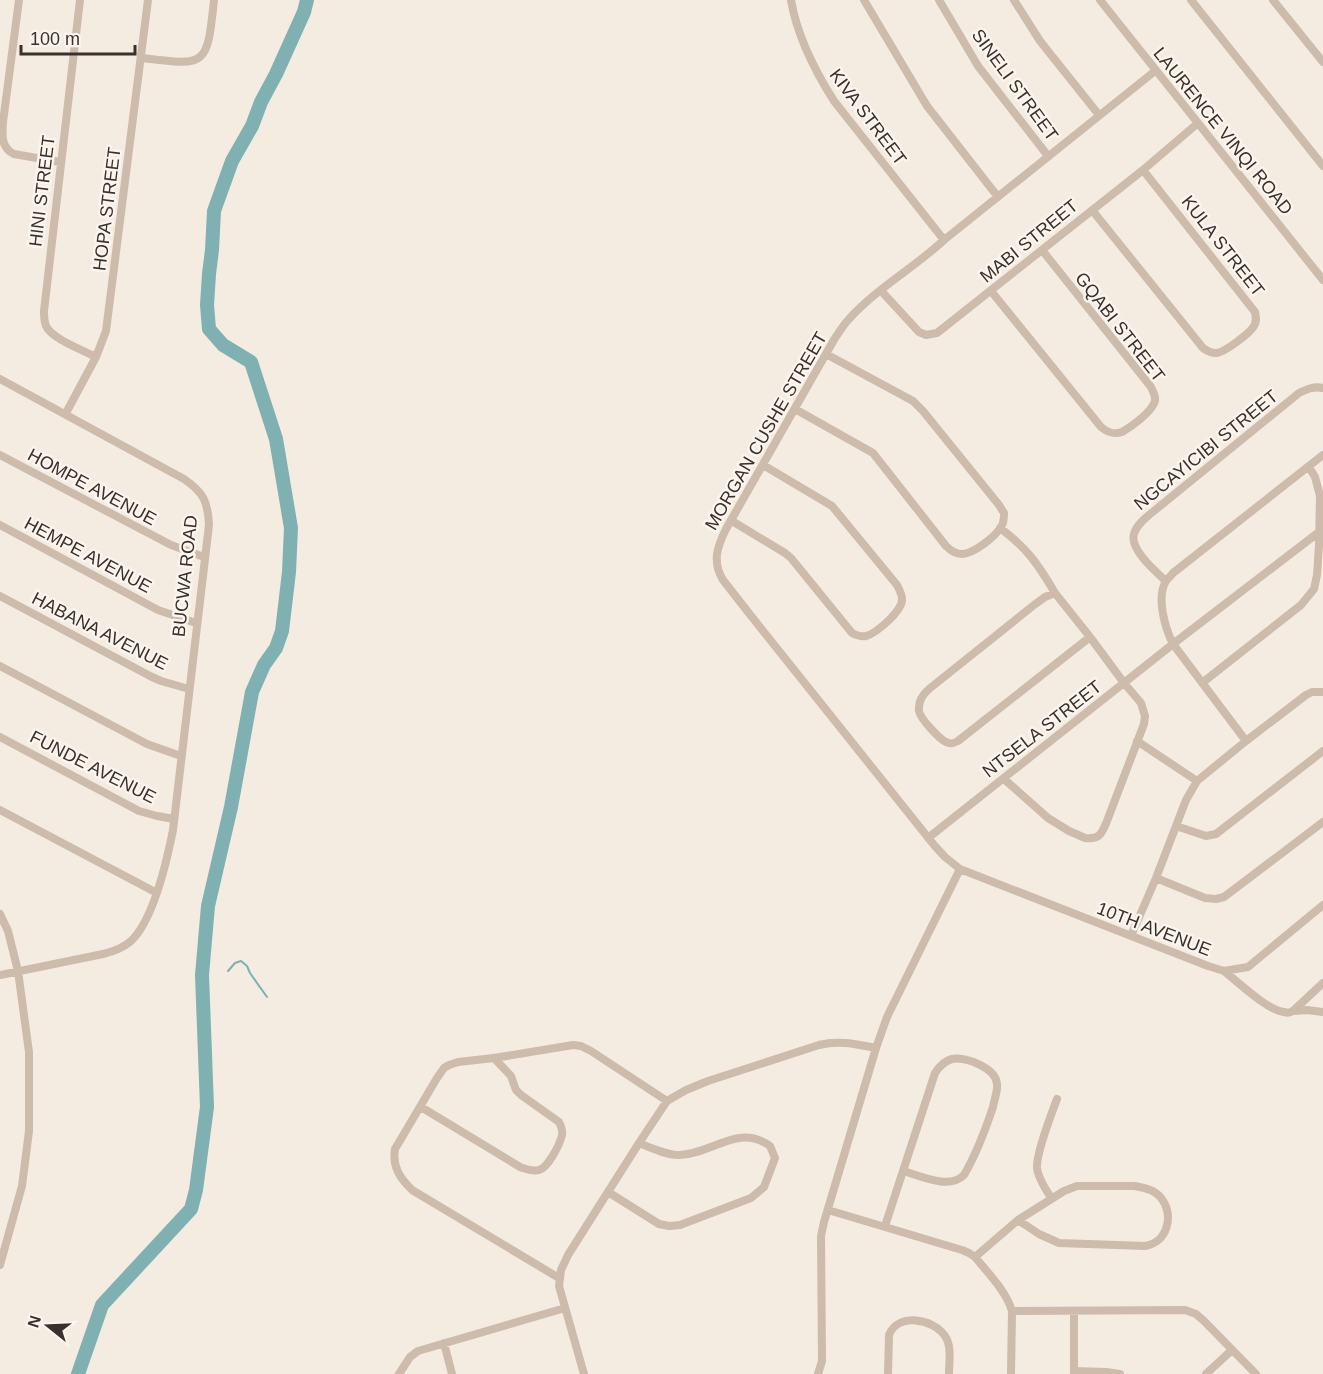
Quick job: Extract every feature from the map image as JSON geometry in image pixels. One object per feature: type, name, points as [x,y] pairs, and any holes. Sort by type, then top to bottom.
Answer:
[{"type":"street","points":[[19,0],[3,122],[4,144],[14,154],[60,162]]},
{"type":"street","name":"HINI STREET","points":[[80,0],[44,320],[54,334],[96,357]]},
{"type":"street","name":"HOPA STREET","points":[[66,413],[103,342],[108,321],[147,0]]},
{"type":"street","points":[[141,58],[179,63],[197,60],[203,55],[209,41],[214,0]]},
{"type":"street","name":"KIVA STREET","points":[[791,0],[807,52],[834,101],[944,240]]},
{"type":"street","points":[[864,0],[927,106],[998,196]]},
{"type":"street","name":"SINELI STREET","points":[[939,0],[978,66],[1048,156]]},
{"type":"street","points":[[1014,0],[1040,41],[1099,115]]},
{"type":"street","name":"LAURENCE VINQI ROAD","points":[[1100,0],[1198,123],[1320,268],[1323,280]]},
{"type":"street","points":[[1191,0],[1323,166]]},
{"type":"street","points":[[1273,0],[1323,62]]},
{"type":"street","name":"MORGAN CUSHE STREET","points":[[960,869],[945,857],[928,838],[723,580],[717,569],[717,550],[835,338],[849,319],[882,289],[1155,70]]},
{"type":"street","name":"MABI STREET","points":[[882,289],[915,329],[922,334],[937,333],[1143,170],[1198,123]]},
{"type":"street","name":"KULA STREET","points":[[1092,210],[1203,348],[1217,353],[1228,348],[1251,329],[1256,321],[1255,312],[1143,170]]},
{"type":"street","name":"GQABI STREET","points":[[991,291],[1101,427],[1109,433],[1118,434],[1148,412],[1155,402],[1150,387],[1042,250]]},
{"type":"street","points":[[795,409],[873,453],[951,550],[959,554],[974,551],[1000,528],[1004,513],[999,505],[913,401],[826,354]]},
{"type":"street","name":"BUCWA ROAD","points":[[0,379],[173,472],[194,486],[205,499],[209,525],[174,819],[165,870],[143,923],[134,938],[116,950],[0,975]]},
{"type":"street","name":"NGCAYICIBI STREET","points":[[1166,581],[1142,557],[1133,542],[1138,526],[1299,393],[1310,388],[1323,388]]},
{"type":"street","name":"HOMPE AVENUE","points":[[0,455],[171,545],[204,558]]},
{"type":"street","points":[[1246,741],[1167,633],[1163,612],[1166,581],[1173,573],[1323,455]]},
{"type":"street","points":[[732,521],[791,558],[852,633],[866,636],[900,608],[903,601],[897,585],[832,506],[763,465]]},
{"type":"street","points":[[1202,683],[1314,590],[1317,575],[1320,496],[1315,477],[1309,467]]},
{"type":"street","name":"HEMPE AVENUE","points":[[0,525],[158,610],[196,623]]},
{"type":"street","points":[[1000,528],[1021,544],[1039,565],[1055,593],[1141,703],[1145,716],[1107,821],[1098,837],[1085,838],[1052,821],[1004,779]]},
{"type":"street","name":"NTSELA STREET","points":[[928,838],[1319,532]]},
{"type":"street","points":[[1055,593],[1040,600],[924,693],[920,703],[920,715],[945,742],[958,741],[1090,637]]},
{"type":"street","name":"HABANA AVENUE","points":[[0,596],[150,676],[189,689]]},
{"type":"street","points":[[0,666],[147,744],[181,756]]},
{"type":"street","points":[[1131,936],[1186,800],[1197,781],[1306,695],[1312,692],[1323,692]]},
{"type":"street","name":"FUNDE AVENUE","points":[[0,737],[139,811],[174,819]]},
{"type":"street","points":[[1137,741],[1197,781]]},
{"type":"street","points":[[1176,826],[1206,836],[1216,834],[1323,751]]},
{"type":"street","points":[[0,810],[157,892]]},
{"type":"street","points":[[1156,878],[1205,898],[1224,897],[1323,822]]},
{"type":"street","points":[[818,1374],[822,1361],[823,1340],[821,1236],[828,1210],[876,1048],[893,1002],[960,869]]},
{"type":"street","name":"10TH AVENUE","points":[[960,869],[1224,971],[1248,967],[1323,905]]},
{"type":"street","points":[[0,914],[8,930],[18,971],[29,1052],[29,1131],[22,1186],[0,1265]]},
{"type":"street","points":[[1224,971],[1269,1007],[1284,1012],[1307,1010],[1323,1012]]},
{"type":"street","points":[[1293,1011],[1321,984]]},
{"type":"street","points":[[1321,984],[1323,996]]},
{"type":"street","points":[[584,1374],[559,1286],[561,1270],[667,1101],[708,1081],[819,1045],[845,1042],[876,1048]]},
{"type":"street","points":[[559,1278],[412,1190],[401,1180],[395,1165],[395,1149],[437,1078],[444,1068],[458,1062],[573,1045],[591,1051],[667,1101]]},
{"type":"street","points":[[421,1107],[520,1167],[531,1170],[543,1168],[558,1146],[562,1134],[559,1122],[516,1090],[512,1076],[494,1058]]},
{"type":"street","points":[[885,1226],[934,1073],[948,1060],[955,1058],[986,1068],[997,1084],[994,1100],[981,1142],[964,1175],[954,1181],[942,1182],[903,1171]]},
{"type":"street","points":[[1051,1198],[1041,1181],[1037,1167],[1056,1099]]},
{"type":"street","points":[[608,1192],[659,1224],[680,1225],[751,1198],[764,1186],[775,1158],[770,1146],[752,1137],[736,1138],[702,1151],[677,1155],[639,1143]]},
{"type":"street","points":[[975,1257],[1018,1220],[1051,1198],[1077,1186],[1144,1188],[1162,1198],[1166,1206],[1167,1226],[1160,1240],[1152,1245],[1116,1246],[1059,1243],[1039,1234],[1018,1220]]},
{"type":"street","points":[[828,1210],[962,1250],[975,1257],[1005,1296],[1012,1311],[1011,1374]]},
{"type":"street","points":[[399,1374],[410,1357],[418,1351],[565,1308]]},
{"type":"street","points":[[1012,1311],[1185,1310],[1196,1314],[1204,1321],[1256,1374]]},
{"type":"street","points":[[1074,1311],[1074,1372],[1120,1374]]},
{"type":"street","points":[[888,1374],[889,1335],[896,1324],[906,1320],[916,1320],[935,1327],[945,1335],[949,1347],[949,1374]]},
{"type":"street","points":[[444,1343],[452,1374]]},
{"type":"street","points":[[1206,1374],[1232,1350]]},
{"type":"waterway","points":[[78,1374],[102,1305],[191,1209],[196,1190],[207,1107],[202,975],[208,906],[231,807],[252,692],[264,665],[276,648],[282,631],[289,572],[291,528],[276,439],[251,362],[223,345],[209,329],[207,305],[214,211],[232,161],[252,126],[304,12],[307,0]]},
{"type":"waterway","points":[[228,971],[235,963],[241,961],[247,966],[267,997]]}]
